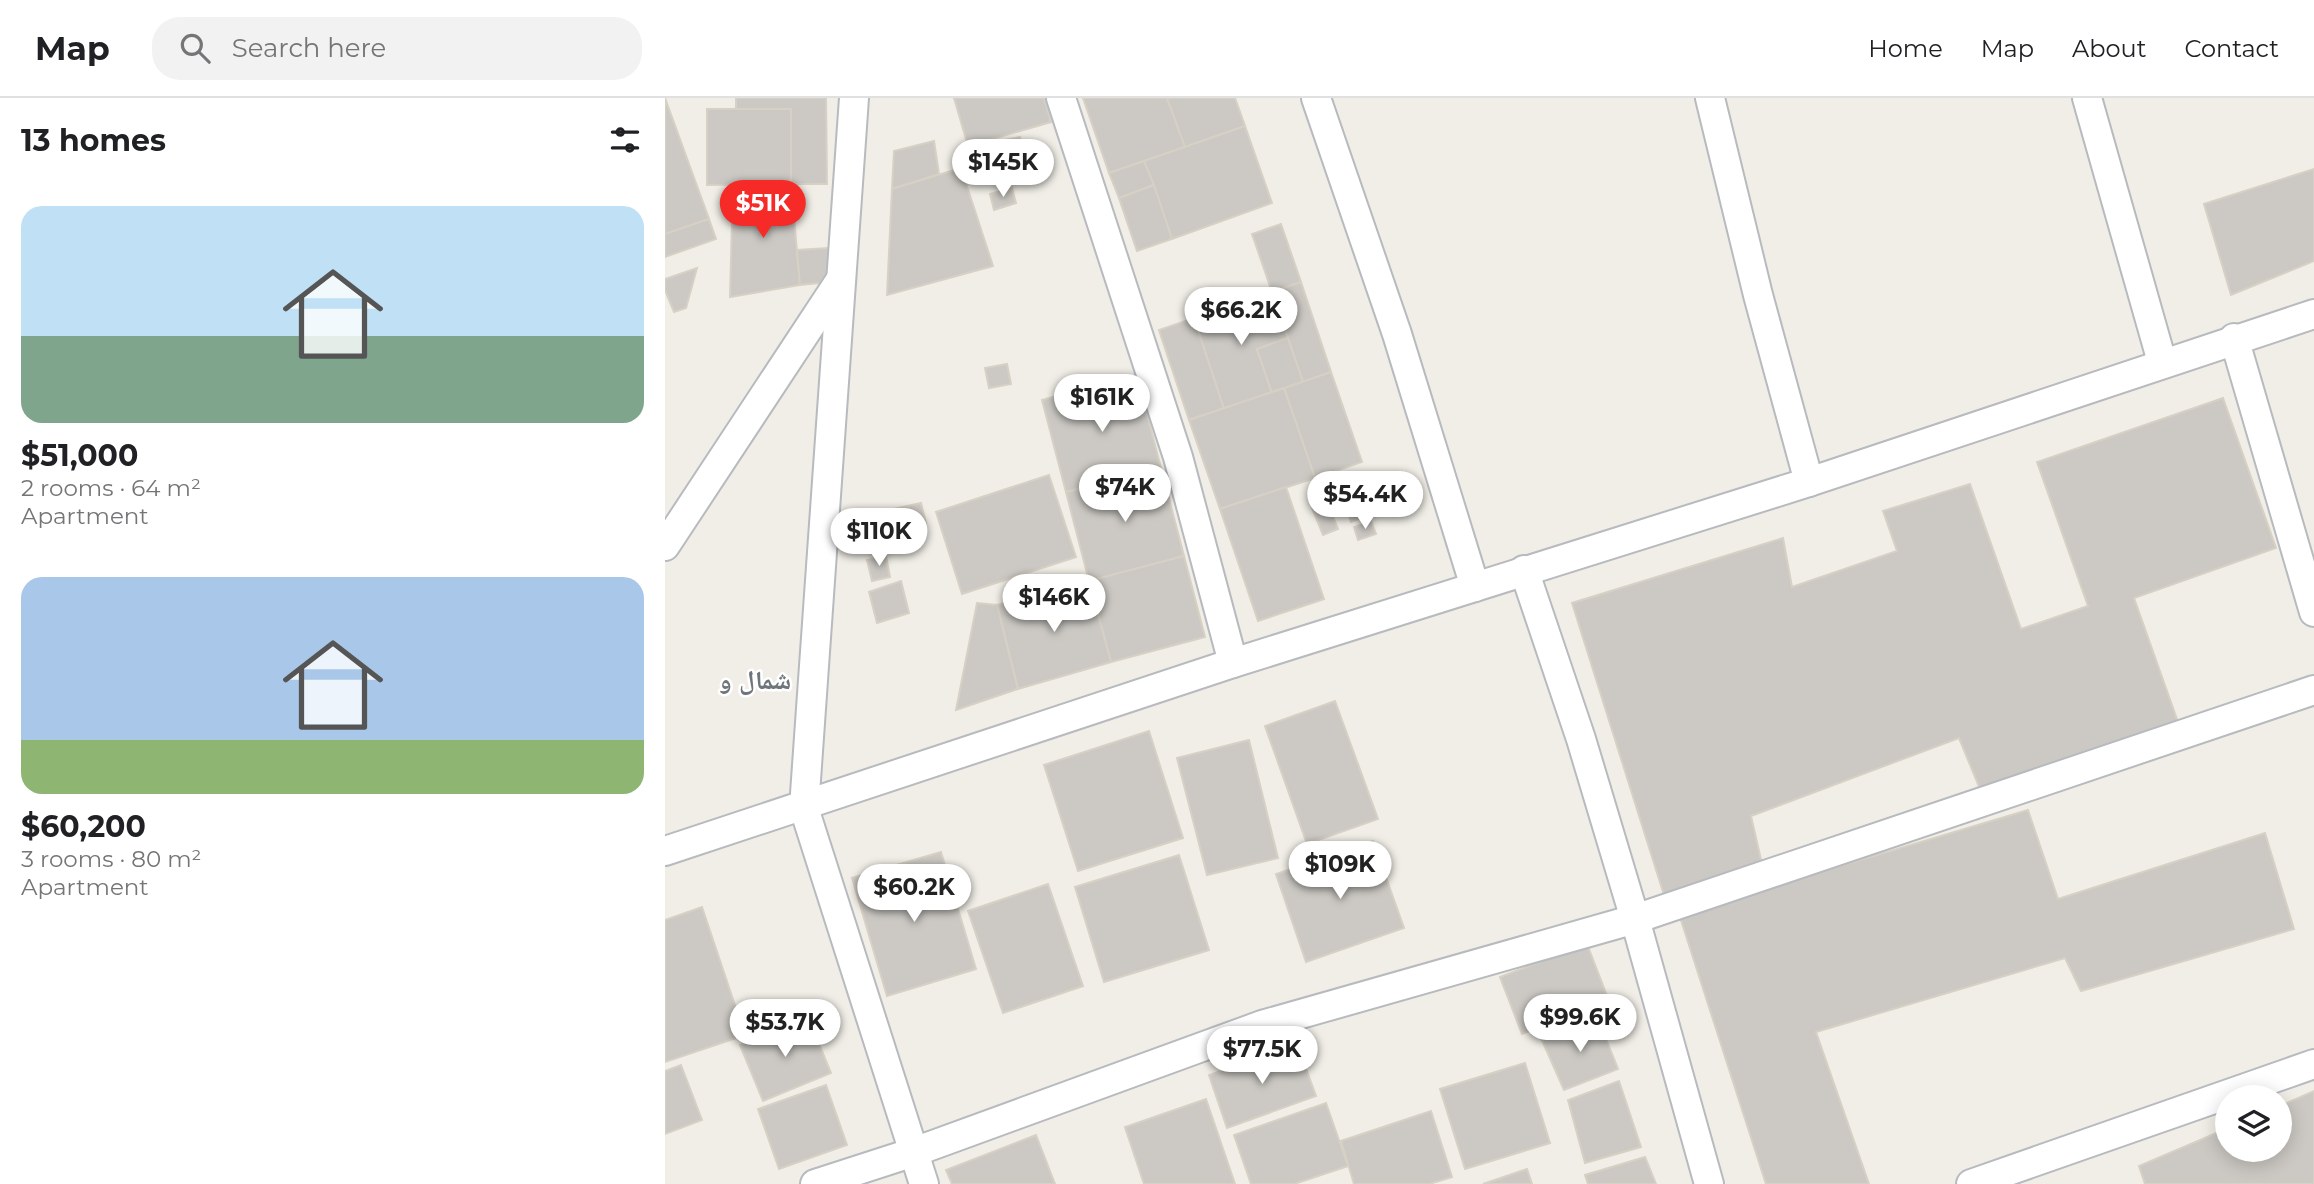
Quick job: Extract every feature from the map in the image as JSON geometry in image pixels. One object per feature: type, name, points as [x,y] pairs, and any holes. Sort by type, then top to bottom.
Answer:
[{"type":"street","points":[[854,98],[804,808],[924,1184]]},
{"type":"street","points":[[1061,98],[1178,457],[1233,663]]},
{"type":"street","points":[[1316,98],[1397,334],[1475,587]]},
{"type":"street","points":[[1710,98],[1758,295],[1809,482]]},
{"type":"street","points":[[2087,98],[2162,362]]},
{"type":"street","points":[[665,546],[842,278]]},
{"type":"street","points":[[665,851],[804,808],[1233,663],[1809,482],[2234,338],[2314,314]]},
{"type":"street","points":[[2234,338],[2314,612]]},
{"type":"street","points":[[1524,570],[1577,728],[1635,919],[1709,1184]]},
{"type":"street","points":[[815,1184],[914,1152],[1262,1025],[1635,919],[2314,690]]},
{"type":"street","points":[[1971,1184],[2314,1064]]},
{"type":"building","points":[[665,98],[709,219],[665,234]]},
{"type":"building","points":[[736,98],[826,98],[827,184],[791,184],[791,109],[736,109]]},
{"type":"building","points":[[954,98],[1044,98],[1051,122],[968,146]]},
{"type":"building","points":[[1083,98],[1167,98],[1185,147],[1109,173]]},
{"type":"building","points":[[1167,98],[1235,98],[1245,126],[1185,147]]},
{"type":"building","points":[[707,109],[791,109],[791,184],[707,185]]},
{"type":"building","points":[[1245,126],[1272,203],[1172,239],[1144,161]]},
{"type":"building","points":[[1020,137],[1023,152],[1009,154],[1006,140]]},
{"type":"building","points":[[934,141],[939,174],[892,189],[894,151]]},
{"type":"building","points":[[1144,161],[1154,185],[1119,198],[1109,173]]},
{"type":"building","points":[[961,168],[993,266],[887,295],[892,189]]},
{"type":"building","points":[[2314,169],[2314,261],[2231,295],[2204,204]]},
{"type":"building","points":[[791,184],[800,285],[730,297],[733,185]]},
{"type":"building","points":[[1154,185],[1172,239],[1137,251],[1119,198]]},
{"type":"building","points":[[1012,188],[1016,203],[994,210],[990,194]]},
{"type":"building","points":[[709,219],[716,239],[665,257],[665,234]]},
{"type":"building","points":[[1281,224],[1301,282],[1272,292],[1252,234]]},
{"type":"building","points":[[828,248],[830,282],[800,285],[797,250]]},
{"type":"building","points":[[697,268],[686,308],[674,312],[665,290],[665,279]]},
{"type":"building","points":[[1301,282],[1331,372],[1303,382],[1272,292]]},
{"type":"building","points":[[1272,292],[1288,338],[1257,349],[1272,393],[1224,409],[1194,318]]},
{"type":"building","points":[[1194,318],[1224,409],[1189,420],[1159,330]]},
{"type":"building","points":[[1288,338],[1303,382],[1272,393],[1257,349]]},
{"type":"building","points":[[1007,364],[1011,384],[989,388],[985,368]]},
{"type":"building","points":[[1331,372],[1362,462],[1315,478],[1284,388]]},
{"type":"building","points":[[1137,375],[1161,468],[1066,492],[1042,400]]},
{"type":"building","points":[[1284,388],[1315,478],[1220,509],[1189,420]]},
{"type":"building","points":[[2223,398],[2276,548],[2134,598],[2179,725],[1982,794],[1959,738],[1751,816],[1762,864],[1664,895],[1572,603],[1783,538],[1792,587],[1897,551],[1883,511],[1970,484],[2021,629],[2088,606],[2037,462]]},
{"type":"building","points":[[1161,468],[1184,556],[1089,581],[1066,492]]},
{"type":"building","points":[[1049,475],[1076,557],[962,594],[936,512]]},
{"type":"building","points":[[1347,478],[1355,500],[1335,507],[1327,485]]},
{"type":"building","points":[[1286,487],[1324,599],[1258,621],[1220,509]]},
{"type":"building","points":[[1327,502],[1338,529],[1323,535],[1312,508]]},
{"type":"building","points":[[921,503],[926,523],[876,535],[871,514]]},
{"type":"building","points":[[1362,504],[1366,516],[1351,522],[1346,509]]},
{"type":"building","points":[[1371,521],[1376,534],[1358,540],[1354,527]]},
{"type":"building","points":[[886,556],[890,577],[872,581],[867,560]]},
{"type":"building","points":[[1184,556],[1205,637],[1111,662],[1089,581]]},
{"type":"building","points":[[901,581],[909,613],[877,623],[869,592]]},
{"type":"building","points":[[1089,581],[1111,662],[1018,689],[997,605]]},
{"type":"building","points":[[977,603],[997,605],[1018,689],[956,710]]},
{"type":"building","points":[[1335,701],[1378,819],[1307,844],[1265,726]]},
{"type":"building","points":[[1149,731],[1183,838],[1078,871],[1044,765]]},
{"type":"building","points":[[1249,740],[1278,858],[1207,875],[1177,758]]},
{"type":"building","points":[[2028,810],[2058,899],[2265,833],[2294,929],[2081,991],[2065,958],[1816,1032],[1869,1184],[1766,1184],[1679,914]]},
{"type":"building","points":[[1373,841],[1404,928],[1306,962],[1276,874]]},
{"type":"building","points":[[941,852],[976,969],[887,996],[852,878]]},
{"type":"building","points":[[1179,855],[1209,950],[1104,982],[1075,887]]},
{"type":"building","points":[[1048,884],[1083,986],[1003,1013],[968,911]]},
{"type":"building","points":[[702,907],[745,1035],[665,1062],[665,920]]},
{"type":"building","points":[[1587,944],[1609,1001],[1522,1034],[1500,977]]},
{"type":"building","points":[[808,1017],[831,1073],[763,1101],[740,1045]]},
{"type":"building","points":[[1598,1019],[1618,1069],[1564,1090],[1541,1038]]},
{"type":"building","points":[[1297,1044],[1316,1096],[1227,1128],[1209,1075]]},
{"type":"building","points":[[1525,1063],[1550,1143],[1465,1169],[1440,1089]]},
{"type":"building","points":[[681,1065],[702,1120],[665,1134],[665,1071]]},
{"type":"building","points":[[1619,1081],[1641,1147],[1585,1163],[1568,1100]]},
{"type":"building","points":[[826,1085],[847,1145],[779,1169],[758,1109]]},
{"type":"building","points":[[2314,1091],[2314,1184],[2145,1184],[2139,1166],[2215,1134],[2215,1162],[2292,1162],[2292,1101]]},
{"type":"building","points":[[1206,1099],[1235,1184],[1144,1184],[1125,1127]]},
{"type":"building","points":[[1326,1103],[1348,1166],[1294,1184],[1251,1184],[1234,1135]]},
{"type":"building","points":[[1431,1111],[1452,1177],[1429,1184],[1354,1184],[1341,1141]]},
{"type":"building","points":[[1036,1135],[1055,1184],[952,1184],[946,1170]]},
{"type":"building","points":[[1645,1157],[1656,1184],[1588,1184],[1585,1175]]},
{"type":"building","points":[[1527,1169],[1532,1184],[1483,1184]]},
{"type":"district","name":"شمال و","points":[[755,680]]}]
